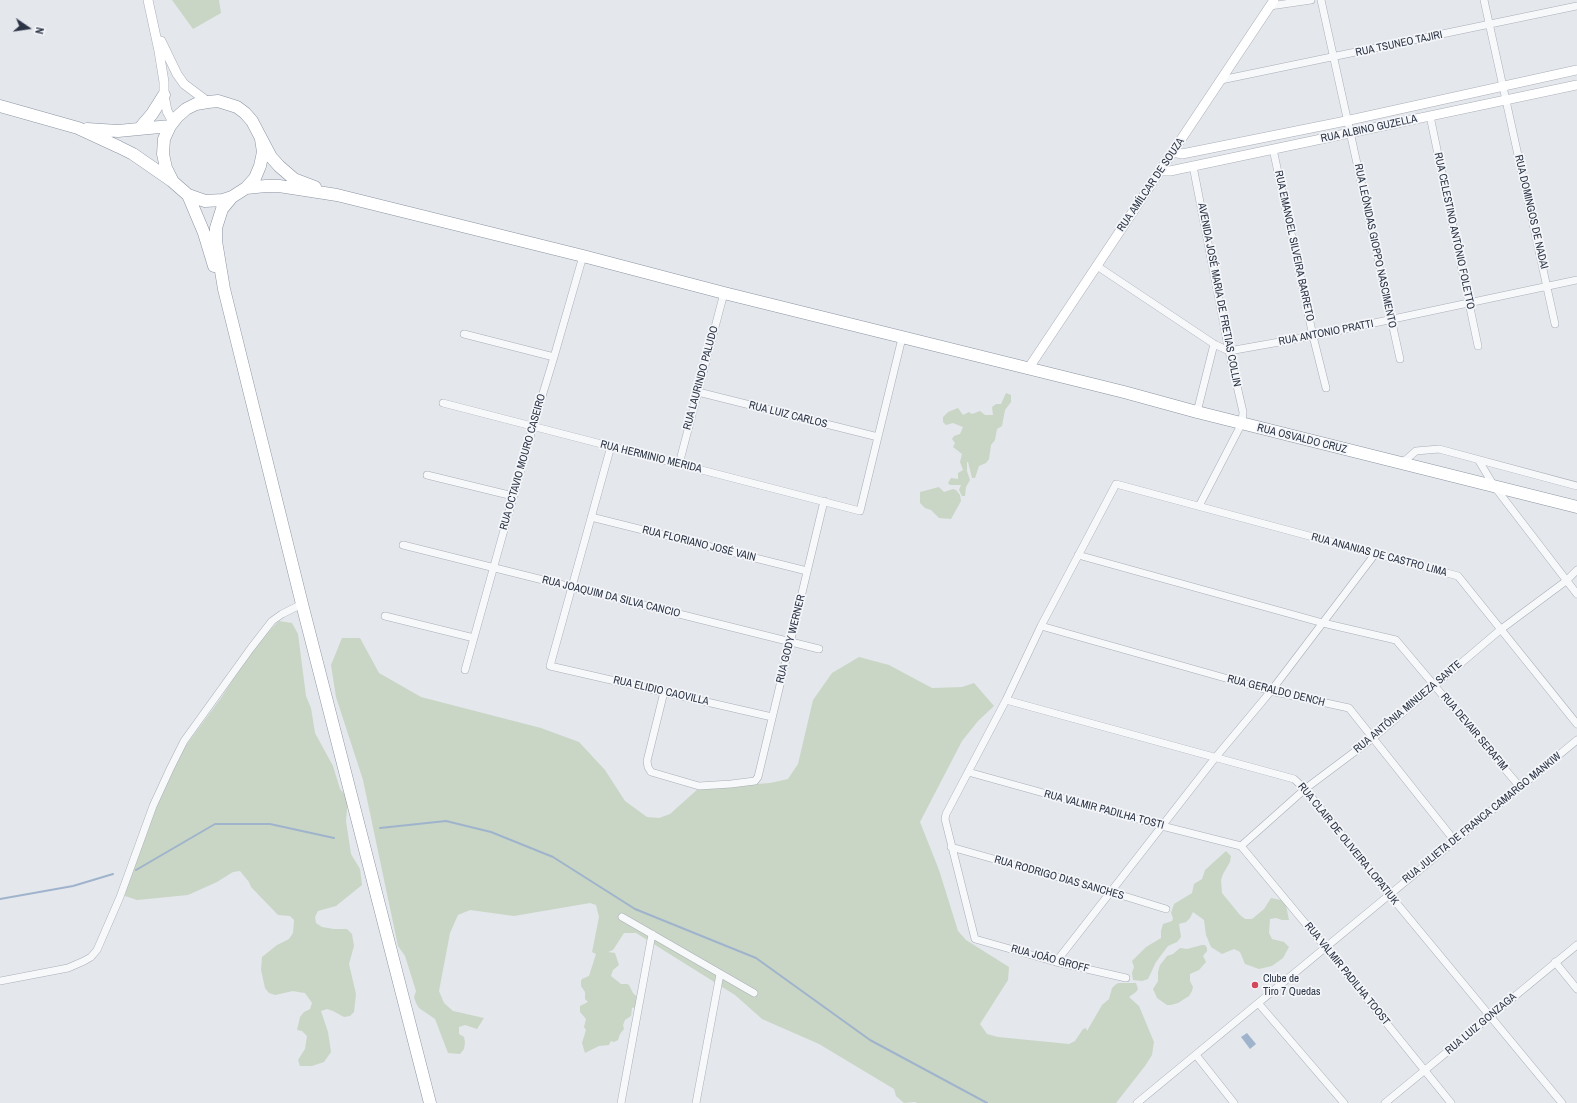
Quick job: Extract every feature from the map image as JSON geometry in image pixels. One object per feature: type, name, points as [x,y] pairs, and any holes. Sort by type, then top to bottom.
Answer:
[{"type":"highway","points":[[140,128],[152,114],[164,95]]},
{"type":"highway","points":[[172,181],[166,168],[163,154],[164,140],[171,124],[186,109],[196,104],[208,102],[228,104],[241,110],[252,121],[271,157],[287,174],[303,183],[337,195]]},
{"type":"highway","points":[[0,106],[78,128],[133,154],[172,181],[188,195],[205,201],[232,198]]},
{"type":"highway","points":[[78,128],[118,131],[171,124]]},
{"type":"highway","points":[[261,139],[262,152],[260,166],[255,178],[246,188],[232,198],[222,210],[216,228],[216,241],[224,289],[302,604],[430,1103]]},
{"type":"highway","points":[[246,188],[279,186],[337,195]]},
{"type":"highway","points":[[188,195],[204,233],[216,275],[224,289]]},
{"type":"highway","name":"RUA OSVALDO CRUZ","points":[[337,195],[583,256],[902,338],[1124,392],[1401,464],[1577,507]]},
{"type":"street","points":[[148,0],[155,27],[164,82],[164,95],[171,124]]},
{"type":"street","points":[[1272,3],[1311,0]]},
{"type":"street","name":"RUA LEÔNIDAS GIOPPO NASCIMENTO","points":[[1321,0],[1400,359]]},
{"type":"street","points":[[1484,0],[1503,87]]},
{"type":"street","name":"RUA AMÍLCAR DE SOUZA","points":[[1028,369],[1272,3]]},
{"type":"street","name":"RUA TSUNEO TAJIRI","points":[[1221,80],[1577,6]]},
{"type":"street","points":[[155,27],[177,74],[184,84],[208,102]]},
{"type":"street","name":"RUA ALBINO GUZELLA","points":[[1173,152],[1182,154],[1503,87],[1577,70]]},
{"type":"street","name":"RUA ALBINO GUZELLA","points":[[1160,171],[1170,171],[1577,85]]},
{"type":"street","name":"RUA DOMINGOS DE NADAI","points":[[1503,87],[1548,286],[1555,324]]},
{"type":"street","name":"RUA CELESTINO ANTÔNIO FOLETTO","points":[[1430,116],[1478,346]]},
{"type":"street","name":"RUA EMANOEL SILVEIRA BARRETO","points":[[1273,149],[1313,336],[1326,388]]},
{"type":"street","name":"AVENIDA JOSÉ MARIA DE FRETIAS COLLIN","points":[[1193,166],[1229,351],[1243,412],[1242,423]]},
{"type":"street","name":"RUA OCTAVIO MOURO CASEIRO","points":[[466,670],[533,426],[583,256]]},
{"type":"street","points":[[1098,266],[1214,344],[1229,351]]},
{"type":"street","name":"RUA ANTONIO PRATTI","points":[[1229,351],[1313,336],[1577,280]]},
{"type":"street","name":"RUA LAURINDO PALUDO","points":[[679,464],[724,293]]},
{"type":"street","points":[[464,334],[554,357]]},
{"type":"street","points":[[878,437],[902,338]]},
{"type":"street","points":[[1197,412],[1214,344]]},
{"type":"street","name":"RUA LUIZ CARLOS","points":[[698,392],[878,437]]},
{"type":"street","name":"RUA HERMINIO MERIDA","points":[[443,403],[860,510],[878,437]]},
{"type":"street","points":[[1199,506],[1242,423]]},
{"type":"street","points":[[571,587],[611,446]]},
{"type":"street","points":[[1401,464],[1416,451],[1439,449],[1479,461],[1577,486]]},
{"type":"street","points":[[1479,461],[1494,486],[1577,594]]},
{"type":"street","points":[[427,475],[514,496]]},
{"type":"street","name":"RUA ANANIAS DE CASTRO LIMA","points":[[1078,555],[1116,484],[1458,576],[1577,724]]},
{"type":"street","name":"RUA GODY WERNER","points":[[664,692],[647,762],[651,772],[699,786],[755,781],[758,777],[824,501]]},
{"type":"street","name":"RUA FLORIANO JOSÉ VAIN","points":[[591,517],[807,571]]},
{"type":"street","name":"RUA JOAQUIM DA SILVA CANCIO","points":[[403,545],[819,649]]},
{"type":"street","points":[[1056,962],[1215,758],[1271,691],[1375,554]]},
{"type":"street","points":[[951,848],[945,819],[946,814],[1006,700],[1041,626],[1078,555],[1323,623]]},
{"type":"street","name":"RUA ANTÔNIA MINUEZA SANTE","points":[[1241,846],[1305,789],[1373,738],[1500,630],[1566,581],[1577,570]]},
{"type":"street","name":"RUA ELIDIO CAOVILLA","points":[[571,587],[550,666],[772,717]]},
{"type":"street","points":[[0,981],[68,968],[91,957],[97,950],[120,898],[153,806],[184,741],[272,621],[302,604]]},
{"type":"street","points":[[385,616],[474,638]]},
{"type":"street","name":"RUA DEVAIR SERAFIM","points":[[1323,623],[1396,640],[1520,787]]},
{"type":"street","name":"RUA GERALDO DENCH","points":[[1041,626],[1271,691],[1349,708],[1454,840]]},
{"type":"street","name":"RUA CLAIR DE OLIVEIRA LOPATIUK","points":[[1006,700],[1294,779],[1305,789],[1389,894],[1562,1103]]},
{"type":"street","name":"RUA JULIETA DE FRANCA CAMARGO MANKIW","points":[[1137,1103],[1259,1004],[1325,947],[1577,740]]},
{"type":"street","name":"RUA VALMIR PADILHA TOSTI","points":[[968,772],[1162,826],[1241,846]]},
{"type":"street","name":"RUA VALMIR PADILHA TOOST","points":[[1241,846],[1451,1103]]},
{"type":"street","name":"RUA RODRIGO DIAS SANCHES","points":[[951,848],[1111,892],[1166,909]]},
{"type":"street","name":"RUA JOÃO GROFF","points":[[951,848],[975,939],[1056,962],[1126,978]]},
{"type":"street","points":[[622,917],[754,993]]},
{"type":"street","points":[[621,1103],[652,934]]},
{"type":"street","name":"RUA LUIZ GONZAGA","points":[[1385,1103],[1577,945]]},
{"type":"street","points":[[1555,962],[1577,989]]},
{"type":"street","points":[[696,1103],[720,974]]},
{"type":"street","points":[[1259,1004],[1344,1103]]},
{"type":"street","points":[[1196,1055],[1234,1103]]},
{"type":"green space","points":[[172,0],[219,0],[221,13],[193,29]]},
{"type":"green space","points":[[1006,393],[1011,395],[1011,402],[1005,410],[1002,426],[997,429],[995,440],[991,445],[989,459],[986,463],[979,466],[975,478],[972,478],[967,462],[967,471],[970,480],[966,487],[965,496],[962,496],[959,490],[961,485],[950,485],[948,483],[951,478],[958,479],[958,473],[963,470],[960,462],[962,454],[953,447],[955,443],[952,439],[954,436],[960,434],[963,427],[953,423],[946,425],[943,422],[943,417],[948,412],[958,408],[963,415],[969,412],[972,414],[980,411],[985,415],[993,415],[992,407],[996,404],[1001,404]]},
{"type":"green space","points":[[939,487],[944,492],[953,489],[956,490],[960,495],[961,501],[951,519],[939,518],[931,510],[925,508],[920,503],[920,492]]},
{"type":"green space","points":[[279,621],[292,623],[298,634],[306,696],[311,708],[315,733],[333,766],[340,789],[348,798],[346,821],[351,854],[360,869],[362,885],[336,906],[318,911],[315,917],[316,923],[322,927],[347,929],[352,934],[354,946],[349,964],[356,994],[354,1012],[350,1016],[344,1017],[327,1009],[321,1011],[328,1032],[331,1052],[324,1062],[312,1066],[300,1066],[298,1060],[305,1049],[307,1036],[302,1031],[297,1030],[300,1017],[304,1012],[310,1009],[312,1003],[305,993],[293,991],[275,995],[269,993],[265,988],[261,970],[262,957],[277,945],[289,939],[293,933],[294,920],[290,916],[278,915],[251,887],[240,871],[233,872],[217,882],[188,895],[137,900],[125,896],[127,884],[154,810],[181,752],[221,698],[246,659],[262,638]]},
{"type":"green space","points":[[342,638],[360,638],[379,673],[421,697],[541,728],[579,742],[605,770],[625,801],[647,817],[659,818],[670,814],[699,788],[770,783],[788,779],[798,764],[813,700],[832,673],[859,657],[889,665],[932,688],[962,687],[974,683],[994,706],[978,721],[962,741],[920,822],[939,870],[958,931],[966,940],[1009,967],[1008,980],[980,1024],[987,1034],[998,1037],[1069,1044],[1075,1041],[1083,1029],[1086,1028],[1087,1031],[1102,1005],[1109,999],[1112,988],[1115,985],[1118,983],[1136,983],[1138,989],[1129,997],[1139,1006],[1154,1042],[1152,1055],[1116,1103],[904,1103],[896,1096],[894,1089],[819,1044],[762,1019],[735,995],[636,933],[624,933],[613,950],[608,952],[615,953],[619,965],[613,970],[611,976],[621,984],[629,985],[637,997],[636,1007],[632,1008],[631,1016],[625,1020],[623,1025],[624,1029],[618,1040],[614,1042],[611,1041],[609,1045],[599,1046],[585,1053],[582,1043],[586,1030],[584,1027],[586,1019],[580,1012],[580,1006],[588,1002],[585,999],[585,992],[581,986],[581,981],[589,976],[596,954],[592,952],[599,917],[596,905],[590,903],[514,916],[470,910],[458,915],[450,933],[439,991],[444,1003],[453,1011],[484,1018],[477,1029],[465,1025],[459,1027],[459,1034],[464,1037],[464,1049],[460,1054],[448,1053],[435,1019],[419,1008],[416,1003],[414,997],[416,991],[405,956],[398,946],[363,780],[336,697],[331,665]]},
{"type":"green space","points":[[1226,851],[1231,856],[1230,862],[1221,880],[1222,893],[1240,915],[1245,919],[1252,919],[1264,909],[1271,898],[1281,900],[1286,905],[1289,920],[1276,918],[1270,919],[1269,933],[1272,939],[1284,942],[1289,947],[1283,958],[1272,966],[1259,969],[1245,964],[1240,952],[1234,949],[1222,954],[1211,947],[1206,935],[1204,920],[1193,912],[1186,922],[1179,924],[1181,937],[1177,942],[1168,946],[1156,962],[1148,979],[1142,981],[1133,980],[1132,973],[1134,967],[1132,961],[1146,947],[1161,938],[1163,924],[1172,921],[1173,918],[1171,913],[1174,904],[1192,893],[1194,884],[1202,879],[1205,870]]},
{"type":"green space","points":[[1205,945],[1207,948],[1207,951],[1203,956],[1206,962],[1199,970],[1190,974],[1190,981],[1193,987],[1189,996],[1178,1003],[1171,1005],[1167,1005],[1157,998],[1153,989],[1158,981],[1160,965],[1167,956],[1173,954],[1180,948],[1187,949]]},
{"type":"water","points":[[1247,1033],[1256,1044],[1250,1049],[1241,1037]]},
{"type":"waterway","points":[[380,828],[446,821],[491,832],[553,857],[635,909],[756,958],[870,1040],[987,1103]]},
{"type":"waterway","points":[[136,870],[215,824],[270,824],[334,838]]},
{"type":"waterway","points":[[0,899],[73,886],[113,874]]},
{"type":"place","name":"Clube de Tiro 7 Quedas","points":[[1255,985]]}]
